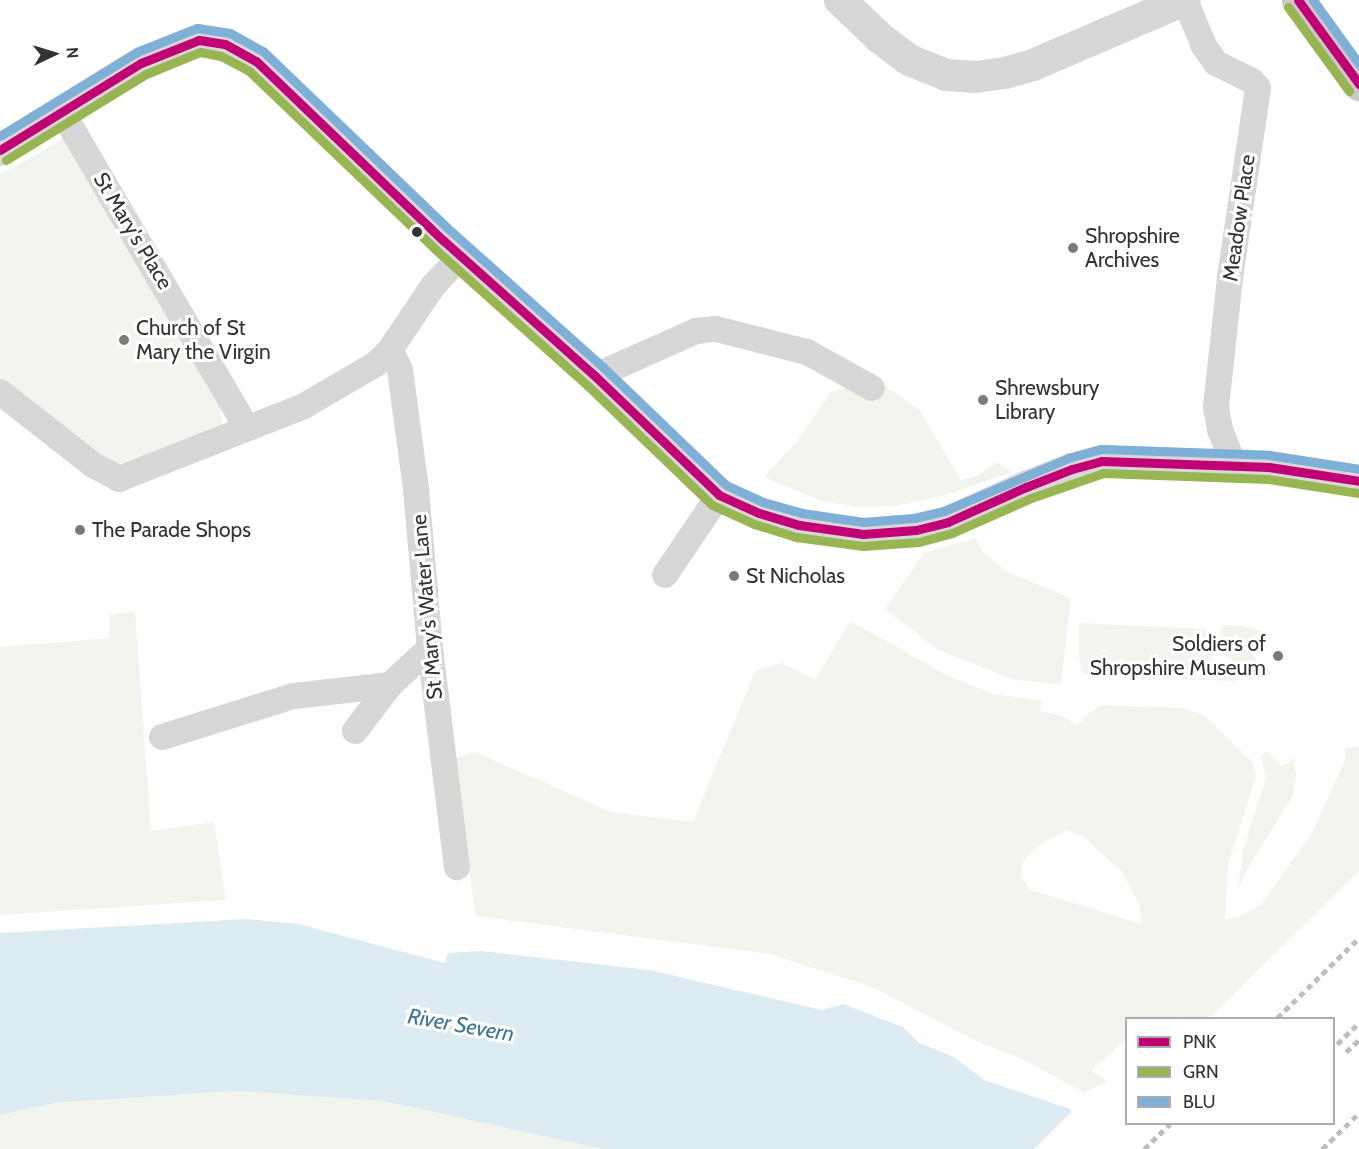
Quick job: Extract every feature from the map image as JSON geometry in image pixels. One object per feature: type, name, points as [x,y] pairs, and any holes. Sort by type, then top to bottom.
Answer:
[{"type":"main road","points":[[1298,0],[1359,84]]},
{"type":"street","points":[[840,0],[880,38],[909,60],[946,75],[975,77],[1005,73],[1033,65],[1185,0]]},
{"type":"street","name":"Meadow Place","points":[[1185,0],[1204,46],[1216,63],[1252,81],[1258,88],[1230,278],[1216,407],[1220,430],[1234,465]]},
{"type":"street","points":[[0,150],[61,110],[141,63],[200,40],[225,44],[256,61],[461,256],[595,376],[719,495],[759,513],[800,525],[863,534],[916,530],[948,522],[1026,487],[1072,469],[1102,461],[1269,467],[1359,481]]},
{"type":"street","name":"St Mary's Place","points":[[61,110],[248,428]]},
{"type":"street","points":[[3,401],[93,465],[119,479],[304,406],[376,364],[390,350],[432,286],[461,256]]},
{"type":"street","points":[[595,376],[696,331],[716,329],[807,352],[872,388]]},
{"type":"street","name":"St Mary's Water Lane","points":[[390,350],[400,370],[416,489],[430,648],[456,867]]},
{"type":"street","points":[[665,575],[719,495]]},
{"type":"street","points":[[355,731],[390,685],[430,648]]},
{"type":"street","points":[[162,737],[294,696],[390,685]]},
{"type":"shaded area","points":[[63,139],[218,398],[225,436],[120,473],[0,386],[0,175]]},
{"type":"shaded area","points":[[878,381],[919,409],[961,480],[979,475],[997,462],[1012,472],[943,496],[895,506],[859,507],[821,501],[764,477],[797,441],[832,391]]},
{"type":"shaded area","points":[[975,538],[984,553],[1007,572],[1071,598],[1061,684],[1015,680],[938,650],[885,609],[924,553]]},
{"type":"shaded area","points":[[135,611],[151,831],[214,822],[226,900],[0,915],[0,647],[110,638],[109,615]]},
{"type":"shaded area","points":[[850,621],[947,675],[993,694],[1042,701],[1040,711],[1062,716],[1078,726],[1084,717],[1101,705],[1183,708],[1205,716],[1252,762],[1256,776],[1228,865],[1225,919],[1238,917],[1261,905],[1312,833],[1345,760],[1345,748],[1359,747],[1359,871],[1211,1017],[1125,1017],[1125,1041],[1091,1070],[1108,1082],[1084,1092],[1022,1059],[974,1040],[872,987],[770,954],[476,916],[452,759],[475,752],[611,812],[693,822],[755,671],[782,663],[815,680]],"holes":[[[1067,830],[1084,837],[1123,873],[1139,904],[1142,924],[1031,890],[1021,876],[1023,861],[1043,843]]]},
{"type":"shaded area","points":[[1079,623],[1206,629],[1212,658],[1224,673],[1237,681],[1091,677],[1082,672],[1079,657]]},
{"type":"shaded area","points":[[1225,625],[1244,626],[1261,631],[1245,643],[1266,674],[1243,669],[1225,655],[1219,641],[1220,631]]},
{"type":"shaded area","points":[[1267,751],[1282,767],[1294,758],[1296,774],[1293,796],[1250,864],[1238,889],[1243,851],[1266,777],[1261,756]]},
{"type":"shaded area","points":[[236,1091],[384,1101],[602,1149],[0,1149],[0,1115],[54,1103]]},
{"type":"water","name":"River Severn","points":[[247,919],[298,924],[445,963],[448,953],[482,951],[649,970],[822,1010],[843,1004],[903,1027],[919,1043],[954,1057],[984,1080],[1067,1108],[1128,1149],[602,1149],[384,1101],[236,1091],[54,1103],[0,1115],[0,933]]},
{"type":"pier","points":[[1074,1109],[1130,1147],[1131,1149],[1034,1149]]},
{"type":"railway","points":[[1278,1017],[1359,938]]},
{"type":"railway","points":[[1337,1044],[1359,1023]]},
{"type":"railway","points":[[1346,1052],[1359,1040]]},
{"type":"railway","points":[[1322,1149],[1359,1113]]},
{"type":"railway","points":[[1144,1149],[1169,1125]]},
{"type":"transit line","name":"PNK","points":[[1298,0],[1359,84]]},
{"type":"transit line","name":"BLU","points":[[1313,0],[1359,64]]},
{"type":"transit line","name":"GRN","points":[[1288,7],[1349,91]]},
{"type":"transit line","name":"BLU","points":[[0,136],[137,52],[197,28],[230,33],[264,52],[452,232],[603,367],[726,485],[763,502],[802,513],[863,522],[914,518],[944,511],[1068,458],[1101,449],[1269,455],[1359,469]]},
{"type":"transit line","name":"PNK","points":[[0,150],[141,63],[199,40],[225,44],[256,61],[444,241],[595,376],[719,495],[759,513],[799,525],[863,534],[916,530],[948,522],[1026,487],[1072,469],[1102,461],[1269,467],[1359,481]]},
{"type":"transit line","name":"GRN","points":[[6,160],[146,74],[200,52],[221,56],[249,71],[436,250],[587,385],[712,505],[754,524],[796,537],[863,546],[919,542],[952,533],[1031,498],[1103,473],[1268,479],[1357,493]]},
{"type":"place","name":"Shropshire Archives","points":[[1073,248]]},
{"type":"place","name":"Church of St Mary the Virgin","points":[[124,340]]},
{"type":"place","name":"Shrewsbury Library","points":[[983,400]]},
{"type":"place","name":"The Parade Shops","points":[[80,530]]},
{"type":"place","name":"St Nicholas","points":[[734,576]]},
{"type":"place","name":"Soldiers of Shropshire Museum","points":[[1278,656]]}]
